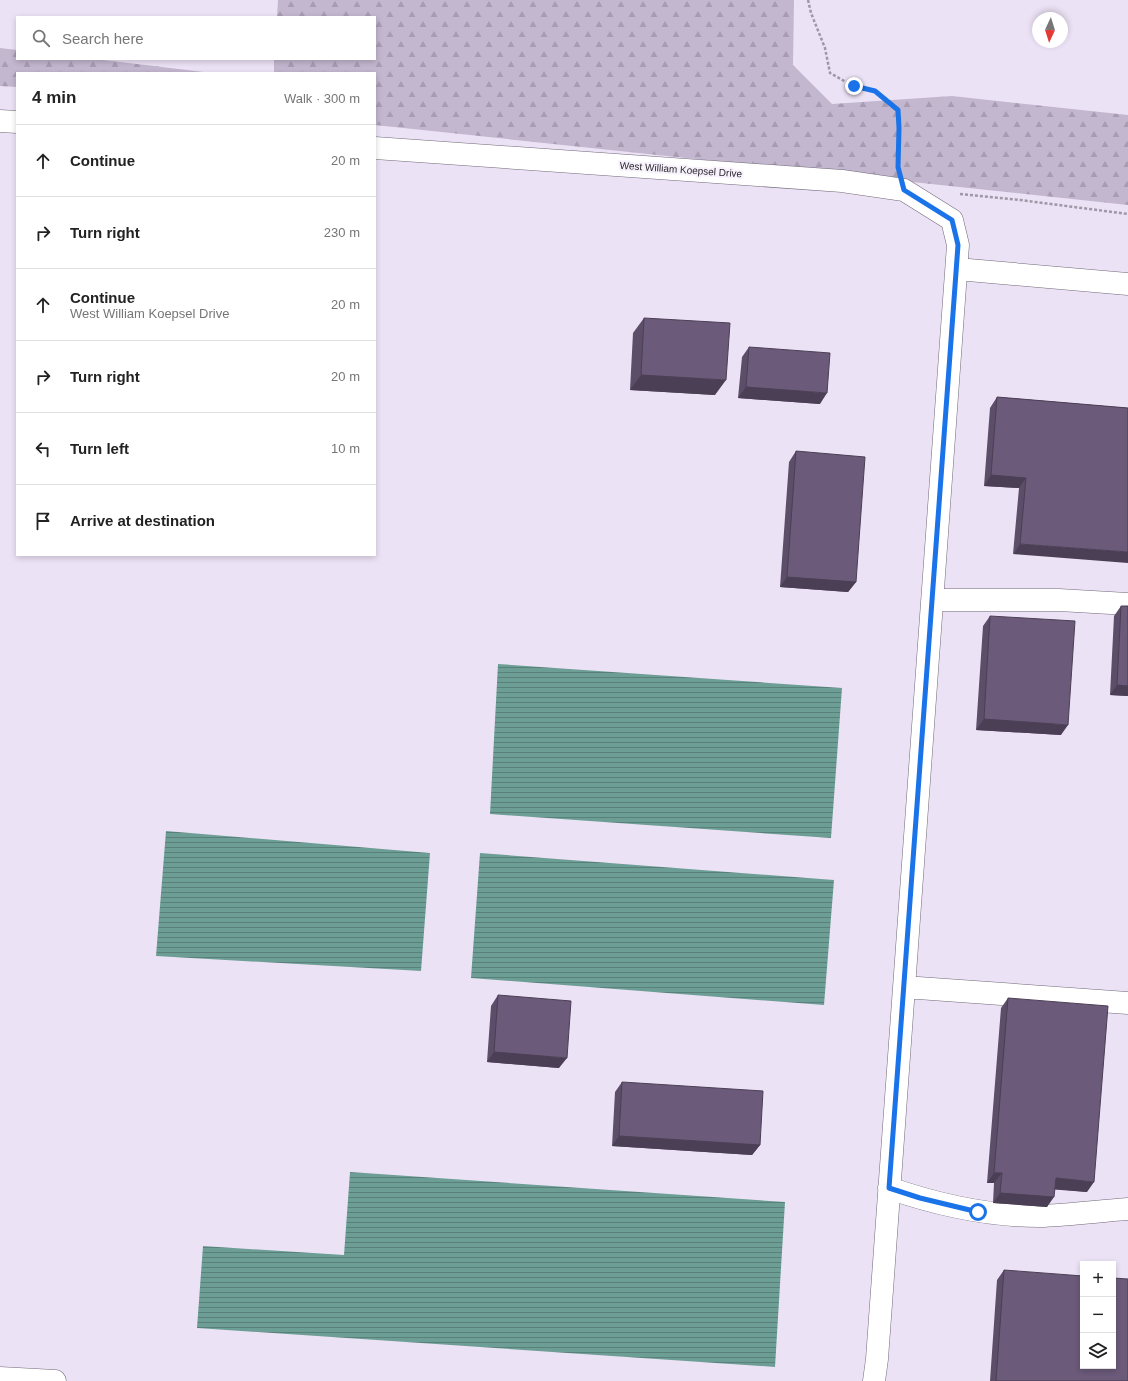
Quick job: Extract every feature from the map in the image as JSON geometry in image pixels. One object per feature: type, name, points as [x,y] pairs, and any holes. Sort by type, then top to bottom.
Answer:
[{"type":"lane","points":[[0,121],[16,122]]},
{"type":"lane","name":"West William Koepsel Drive","points":[[376,148],[842,181],[904,190],[952,220],[958,245],[957,269],[877,1359],[874,1381]]},
{"type":"lane","points":[[957,269],[1128,284]]},
{"type":"lane","points":[[933,600],[1059,600],[1128,604]]},
{"type":"lane","points":[[904,987],[1128,1003]]},
{"type":"lane","points":[[889,1188],[920,1198],[978,1212],[1040,1216],[1128,1208]]},
{"type":"lane","points":[[0,1378],[55,1381]]},
{"type":"path","points":[[808,0],[811,13],[825,48],[830,73],[854,86],[875,91],[898,110],[898,167],[904,190]]},
{"type":"path","points":[[956,194],[1020,200],[1128,214]]},
{"type":"green space","points":[[278,0],[794,0],[793,65],[832,104],[952,96],[1128,115],[1128,205],[376,125],[376,72],[274,72],[274,60],[376,60],[376,16],[277,16]]},
{"type":"green space","points":[[0,48],[16,50],[16,60],[103,60],[204,72],[16,72],[16,87],[0,86]]},
{"type":"shaded area","points":[[498,664],[842,688],[831,838],[490,814]]},
{"type":"shaded area","points":[[166,831],[430,853],[421,971],[156,956]]},
{"type":"shaded area","points":[[480,853],[834,880],[824,1005],[471,978]]},
{"type":"shaded area","points":[[350,1172],[785,1202],[775,1367],[197,1328],[203,1246],[344,1255]]},
{"type":"building","points":[[644,318],[730,323],[726,380],[641,375]]},
{"type":"building","points":[[749,347],[830,353],[827,393],[746,387]]},
{"type":"building","points":[[997,397],[1128,408],[1128,552],[1020,544],[1026,478],[991,475]]},
{"type":"building","points":[[796,451],[865,457],[856,582],[787,577]]},
{"type":"building","points":[[1121,606],[1128,606],[1128,686],[1117,685]]},
{"type":"building","points":[[990,616],[1075,621],[1068,725],[984,719]]},
{"type":"building","points":[[498,995],[571,1001],[567,1058],[494,1052]]},
{"type":"building","points":[[1008,998],[1108,1006],[1094,1182],[1056,1178],[1054,1197],[1000,1193],[1002,1173],[994,1173]]},
{"type":"building","points":[[622,1082],[763,1091],[760,1145],[619,1136]]},
{"type":"building","points":[[1004,1270],[1080,1276],[1080,1369],[1116,1369],[1116,1278],[1128,1279],[1128,1381],[996,1381]]},
{"type":"route","points":[[854,86],[875,91],[898,110],[898,167],[904,190],[952,220],[958,245],[889,1188],[920,1198],[978,1212]]}]
